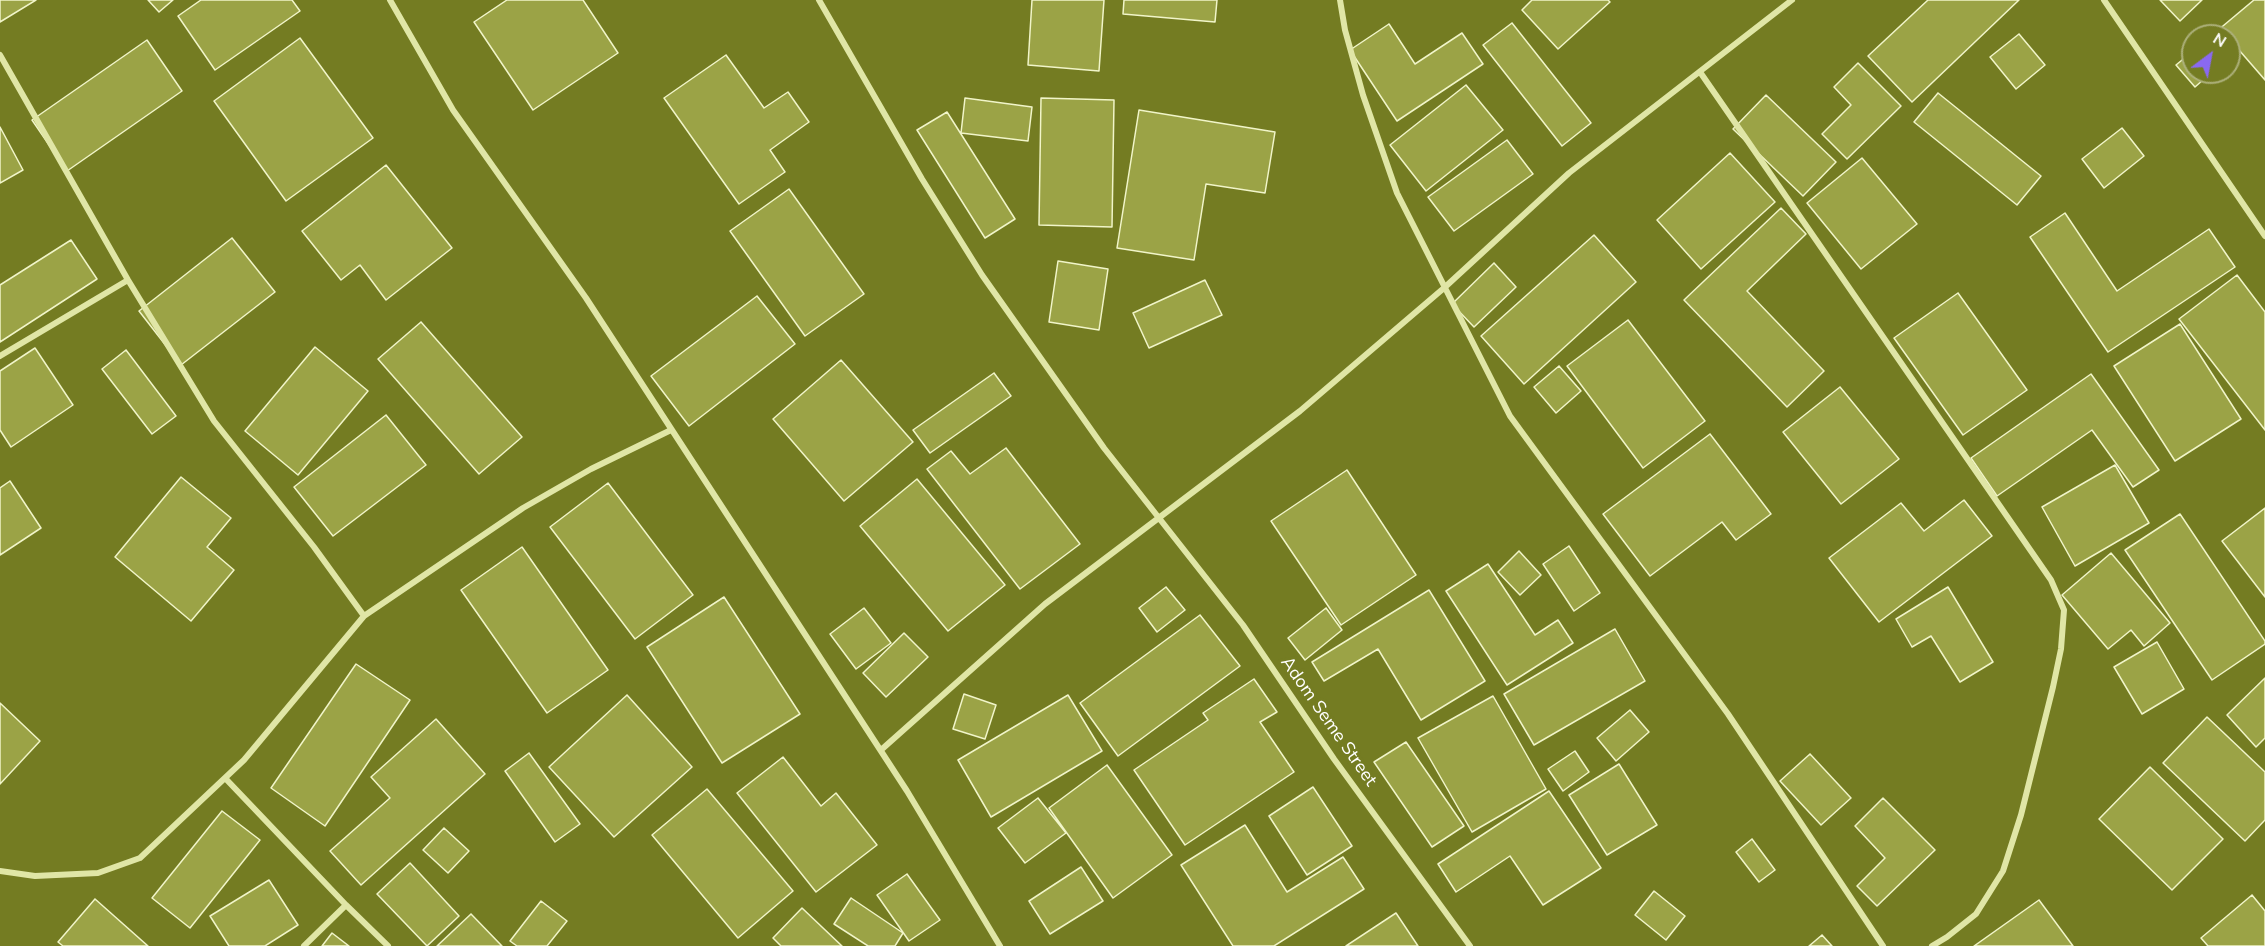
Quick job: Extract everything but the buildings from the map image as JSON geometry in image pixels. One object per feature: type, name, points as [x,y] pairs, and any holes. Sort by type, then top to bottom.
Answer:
[{"type":"street","points":[[390,0],[453,110],[586,298],[880,750],[1000,946]]},
{"type":"street","name":"Adom Seme Street","points":[[819,0],[922,179],[982,275],[1104,448],[1243,625],[1334,759],[1470,946]]},
{"type":"street","points":[[1340,0],[1345,30],[1363,95],[1397,194],[1510,416],[1728,714],[1883,946]]},
{"type":"street","points":[[880,750],[1045,604],[1300,411],[1444,288],[1569,173],[1792,0]]},
{"type":"street","points":[[2104,0],[2265,236]]},
{"type":"street","points":[[0,55],[128,280],[214,421],[314,547],[364,616]]},
{"type":"street","points":[[1700,72],[2051,580],[2064,610],[2061,649],[2053,687],[2021,815],[2003,871],[1976,914],[1947,938],[1932,946]]},
{"type":"street","points":[[0,356],[128,280]]},
{"type":"street","points":[[0,871],[35,876],[98,873],[140,858],[244,760],[364,616],[523,508],[591,469],[671,430]]},
{"type":"street","points":[[225,778],[388,946]]},
{"type":"street","points":[[304,946],[346,905]]}]
